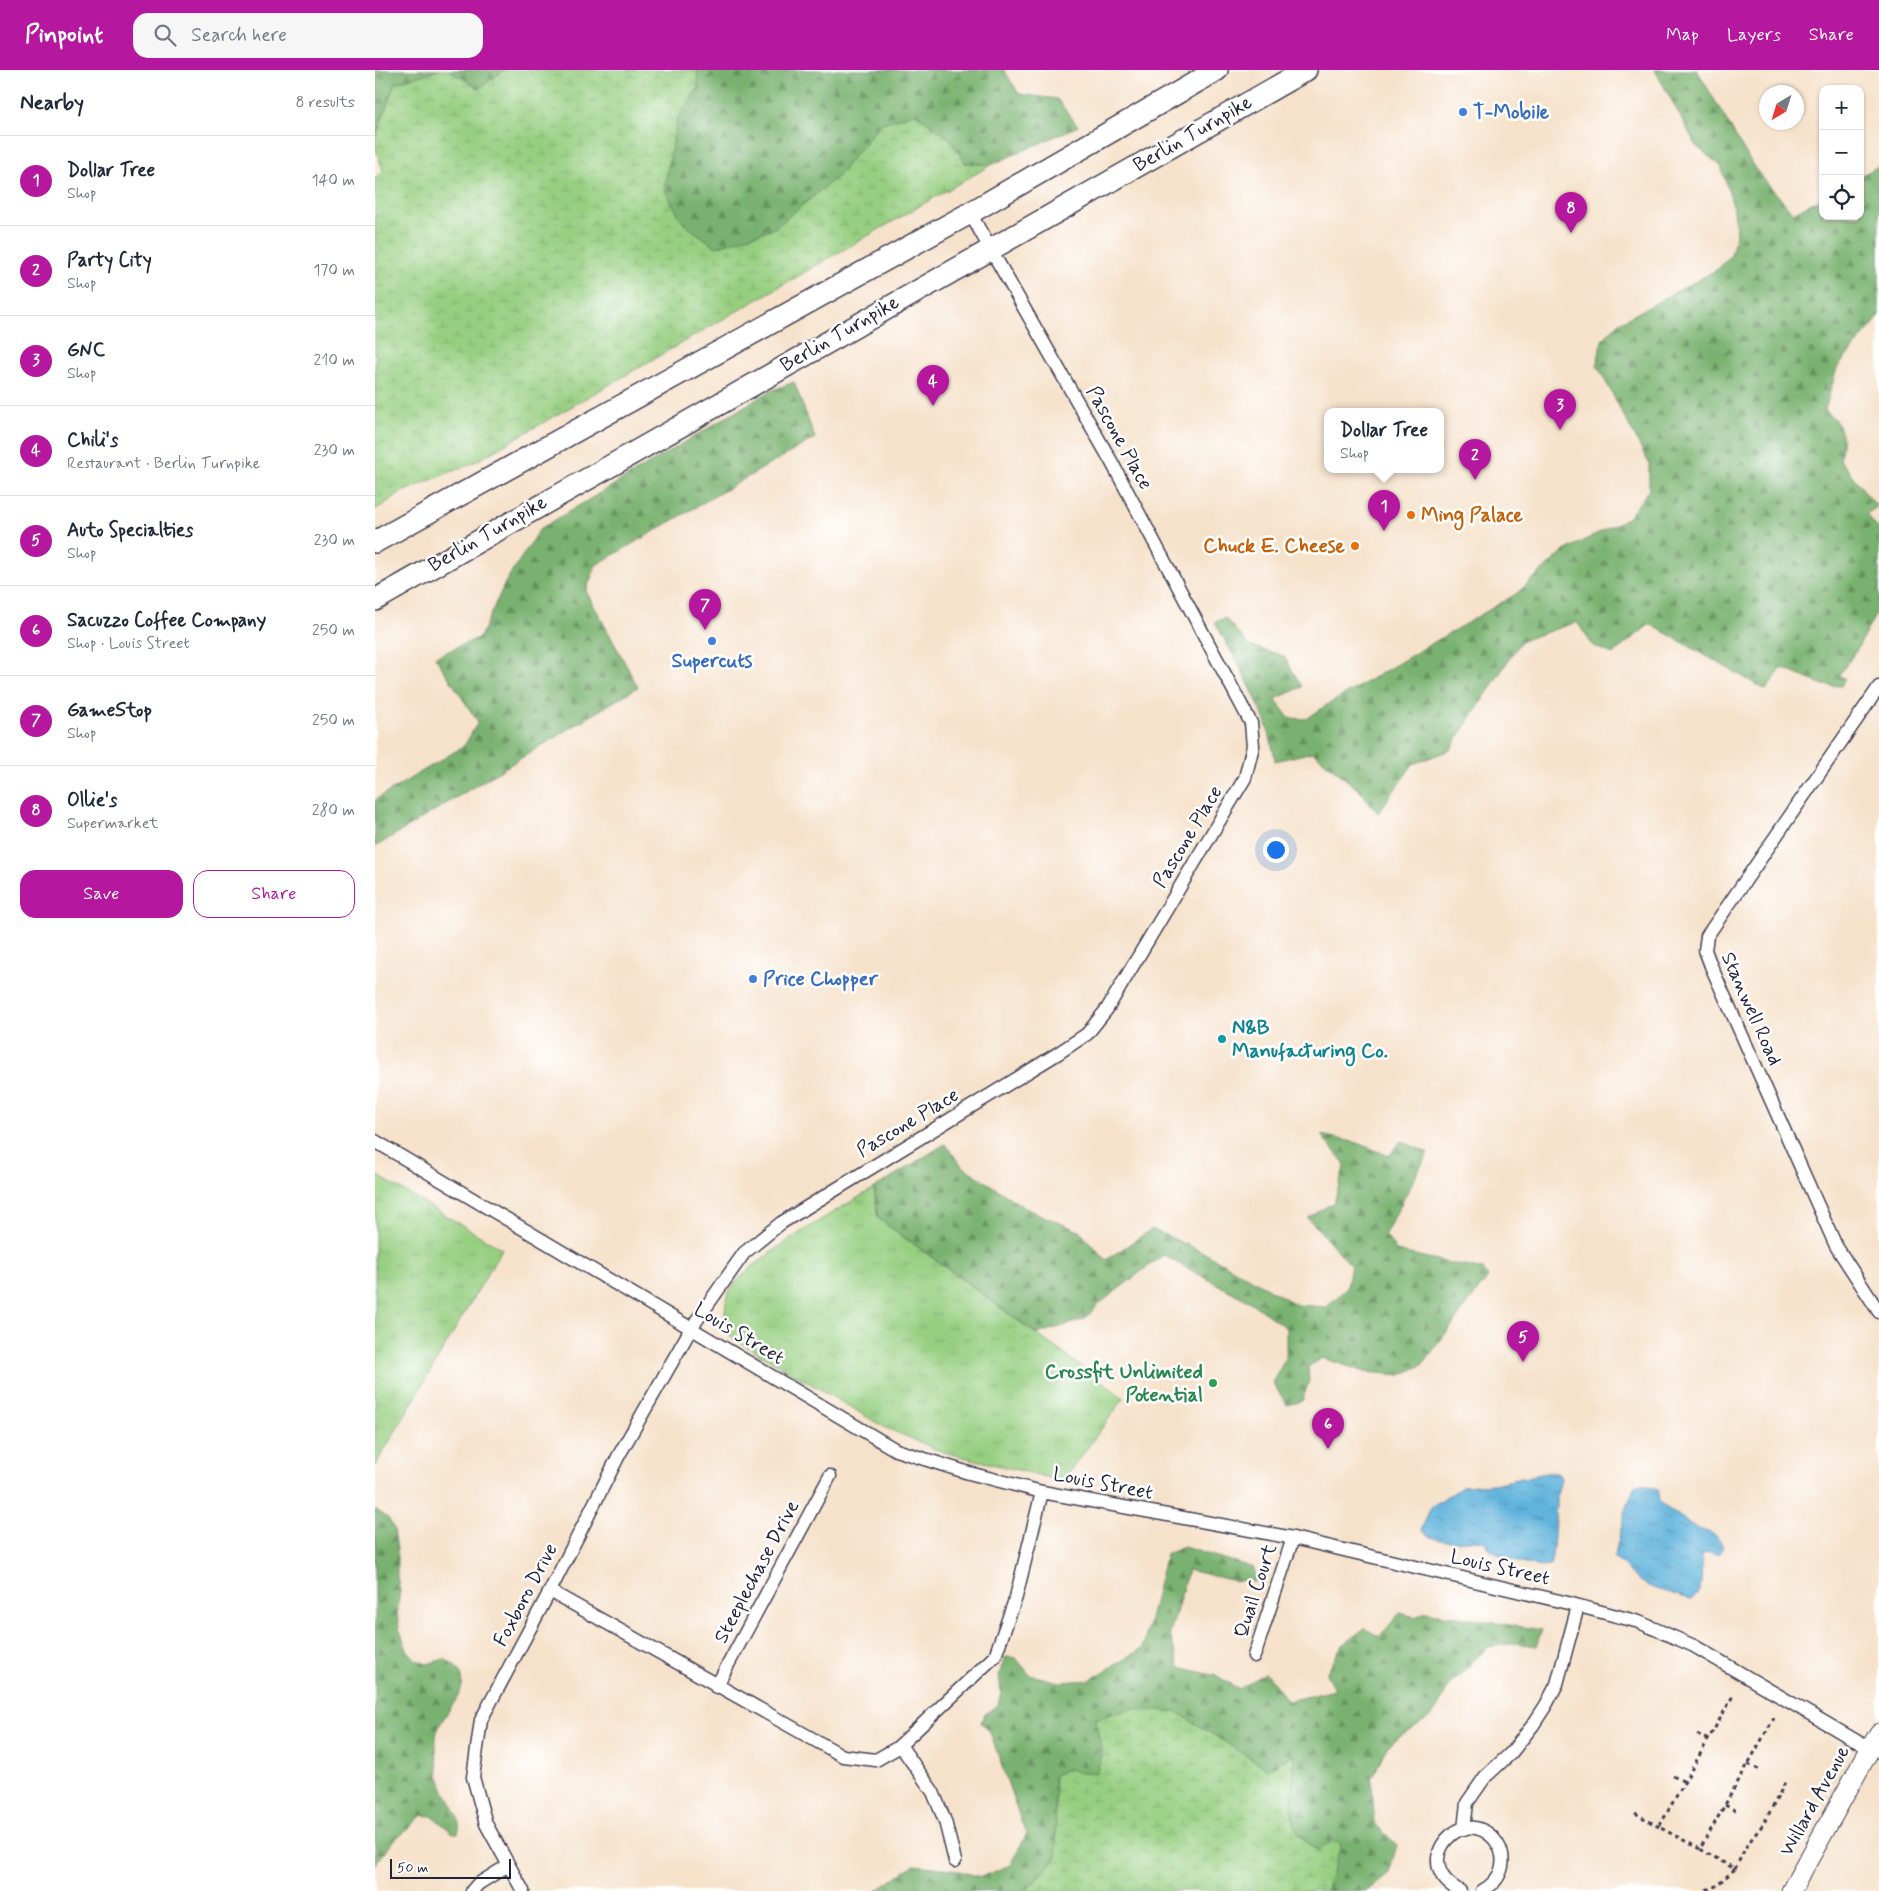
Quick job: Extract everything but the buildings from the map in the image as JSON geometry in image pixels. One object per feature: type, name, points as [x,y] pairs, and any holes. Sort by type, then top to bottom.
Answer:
[{"type":"highway","name":"Berlin Turnpike","points":[[375,542],[970,213],[1217,70]]},
{"type":"highway","name":"Berlin Turnpike","points":[[375,600],[1307,70]]},
{"type":"main road","name":"Willard Avenue","points":[[1791,1891],[1879,1733]]},
{"type":"street","name":"Pascone Place","points":[[692,1328],[744,1253],[781,1223],[1087,1034],[1109,1006],[1245,778],[1253,746],[1251,723],[1111,461],[970,213]]},
{"type":"street","name":"Stanwell Road","points":[[1879,687],[1707,936],[1705,942],[1711,966],[1836,1246],[1879,1312]]},
{"type":"street","name":"Louis Street","points":[[375,1141],[896,1450],[969,1473],[1042,1492],[1293,1538],[1639,1622],[1694,1646],[1870,1749]]},
{"type":"street","name":"Foxboro Drive","points":[[523,1891],[507,1866],[486,1824],[473,1777],[481,1720],[550,1591],[619,1455],[692,1328]]},
{"type":"street","name":"Steeplechase Drive","points":[[716,1687],[830,1476]]},
{"type":"street","points":[[550,1591],[716,1687],[843,1756],[876,1760],[900,1745],[995,1656],[1016,1597],[1042,1492]]},
{"type":"street","name":"Quail Court","points":[[1255,1656],[1293,1538]]},
{"type":"street","points":[[1464,1829],[1467,1803],[1485,1777],[1511,1753],[1533,1725],[1553,1691],[1578,1606]]},
{"type":"street","points":[[900,1745],[933,1792],[945,1821],[955,1861]]},
{"type":"street","points":[[1460,1891],[1450,1886],[1443,1878],[1439,1858],[1446,1839],[1464,1829],[1484,1831],[1493,1837],[1501,1851],[1502,1868],[1498,1878],[1491,1886],[1482,1891]]},
{"type":"street","points":[[472,1891],[478,1884],[507,1866]]},
{"type":"path","points":[[1659,1827],[1734,1694]]},
{"type":"path","points":[[1699,1849],[1774,1718]]},
{"type":"path","points":[[1697,1734],[1708,1740]]},
{"type":"path","points":[[1748,1764],[1760,1770]]},
{"type":"path","points":[[1673,1776],[1685,1782]]},
{"type":"path","points":[[1705,1890],[1716,1886],[1735,1869],[1747,1845],[1763,1823],[1786,1781]]},
{"type":"path","points":[[1725,1805],[1736,1811]]},
{"type":"path","points":[[1635,1814],[1735,1869]]},
{"type":"green space","points":[[375,70],[439,70],[395,83],[375,139]]},
{"type":"green space","points":[[439,70],[449,70],[479,89],[504,70],[697,70],[698,88],[677,119],[664,189],[684,224],[716,247],[775,228],[838,176],[880,124],[915,113],[949,138],[965,163],[991,165],[473,463],[402,492],[375,510],[375,178],[383,170],[375,147],[375,139],[395,83]]},
{"type":"green space","points":[[449,70],[504,70],[479,89]]},
{"type":"green space","points":[[697,70],[1004,70],[1019,94],[1057,99],[1078,126],[991,165],[965,163],[949,138],[880,124],[838,176],[775,228],[716,247],[684,224],[664,189],[677,119],[698,88]]},
{"type":"green space","points":[[1655,70],[1697,70],[1755,169],[1793,213],[1819,199],[1819,220],[1864,220],[1864,174],[1879,166],[1879,317],[1837,368],[1825,410],[1836,421],[1841,432],[1840,460],[1877,507],[1866,514],[1879,530],[1879,608],[1856,651],[1839,675],[1845,679],[1841,686],[1823,685],[1782,668],[1766,690],[1650,624],[1613,654],[1593,646],[1577,622],[1521,641],[1450,750],[1413,764],[1378,813],[1360,791],[1313,752],[1275,761],[1266,725],[1259,707],[1215,622],[1225,618],[1250,646],[1284,656],[1302,687],[1275,699],[1289,718],[1307,719],[1322,708],[1516,594],[1564,551],[1629,517],[1649,489],[1649,463],[1597,365],[1602,340],[1619,323],[1718,269],[1731,255],[1736,235],[1734,209],[1721,166],[1697,147]]},
{"type":"green space","points":[[794,382],[815,438],[596,565],[586,591],[638,687],[375,847],[375,800],[464,746],[478,722],[435,657],[480,637],[506,581],[540,529],[770,391]]},
{"type":"green space","points":[[1321,1135],[1358,1143],[1389,1156],[1401,1141],[1428,1153],[1385,1234],[1396,1251],[1483,1270],[1488,1277],[1422,1365],[1401,1375],[1365,1372],[1322,1358],[1308,1367],[1309,1381],[1302,1401],[1287,1405],[1273,1383],[1286,1357],[1286,1328],[1250,1302],[1163,1255],[1099,1304],[1085,1319],[1037,1334],[878,1218],[874,1188],[945,1144],[962,1166],[1027,1209],[1079,1231],[1106,1260],[1152,1229],[1203,1252],[1297,1305],[1326,1307],[1347,1288],[1351,1265],[1308,1218],[1334,1202],[1345,1164]]},
{"type":"green space","points":[[375,1174],[502,1249],[375,1466]]},
{"type":"green space","points":[[874,1188],[878,1218],[1124,1398],[1063,1481],[943,1452],[884,1427],[731,1337],[727,1326],[725,1310],[729,1293],[738,1280],[772,1251],[794,1236]]},
{"type":"green space","points":[[375,1509],[388,1518],[394,1529],[397,1550],[397,1577],[400,1591],[397,1612],[399,1628],[407,1650],[416,1660],[427,1664],[444,1659],[456,1668],[462,1677],[462,1686],[439,1727],[436,1737],[440,1779],[459,1820],[458,1833],[453,1833],[432,1816],[422,1815],[396,1838],[375,1865]]},
{"type":"green space","points":[[1184,1547],[1254,1568],[1255,1582],[1231,1580],[1188,1570],[1170,1634],[1179,1667],[1217,1676],[1239,1689],[1266,1673],[1288,1701],[1335,1690],[1326,1674],[1342,1645],[1365,1628],[1379,1637],[1400,1613],[1415,1617],[1426,1612],[1542,1630],[1536,1646],[1515,1643],[1488,1647],[1449,1686],[1434,1714],[1388,1745],[1372,1779],[1374,1823],[1397,1845],[1389,1873],[1367,1891],[1326,1891],[1341,1845],[1318,1851],[1298,1832],[1292,1804],[1293,1754],[1269,1770],[1175,1711],[1096,1719],[1102,1756],[1096,1774],[1066,1770],[1054,1775],[1057,1857],[1026,1891],[876,1891],[914,1865],[952,1869],[981,1877],[1010,1865],[1026,1835],[990,1732],[981,1723],[985,1714],[998,1705],[1001,1692],[999,1675],[1005,1657],[1016,1658],[1030,1675],[1060,1682],[1090,1680],[1143,1648],[1166,1554]]},
{"type":"green space","points":[[1129,1709],[1175,1711],[1269,1770],[1293,1754],[1292,1813],[1299,1835],[1318,1851],[1333,1840],[1341,1845],[1326,1891],[1026,1891],[1057,1857],[1054,1775],[1066,1770],[1096,1774],[1102,1756],[1096,1719]]},
{"type":"water","points":[[1551,1472],[1559,1474],[1561,1479],[1556,1501],[1550,1566],[1536,1566],[1509,1559],[1487,1548],[1486,1542],[1444,1541],[1428,1536],[1421,1530],[1431,1507],[1462,1486],[1494,1484]]},
{"type":"water","points":[[1642,1484],[1658,1489],[1659,1501],[1661,1503],[1692,1525],[1715,1535],[1722,1544],[1723,1548],[1718,1554],[1709,1552],[1702,1555],[1700,1586],[1695,1597],[1690,1600],[1645,1584],[1615,1559],[1630,1498],[1636,1485]]},
{"type":"place","name":"T-Mobile","points":[[1463,112]]},
{"type":"place","name":"Ollie's","points":[[1571,233]]},
{"type":"place","name":"Chili's","points":[[933,406]]},
{"type":"place","name":"GNC","points":[[1560,430]]},
{"type":"place","name":"Party City","points":[[1475,480]]},
{"type":"place","name":"Ming Palace","points":[[1411,515]]},
{"type":"place","name":"Dollar Tree","points":[[1384,531]]},
{"type":"place","name":"Chuck E. Cheese","points":[[1355,546]]},
{"type":"place","name":"GameStop","points":[[705,630]]},
{"type":"place","name":"Supercuts","points":[[712,641]]},
{"type":"place","name":"Price Chopper","points":[[753,979]]},
{"type":"place","name":"N&B Manufacturing Co.","points":[[1222,1039]]},
{"type":"place","name":"Auto Specialties","points":[[1523,1362]]},
{"type":"place","name":"Crossfit Unlimited Potential","points":[[1213,1383]]},
{"type":"place","name":"Sacuzzo Coffee Company","points":[[1328,1449]]}]
